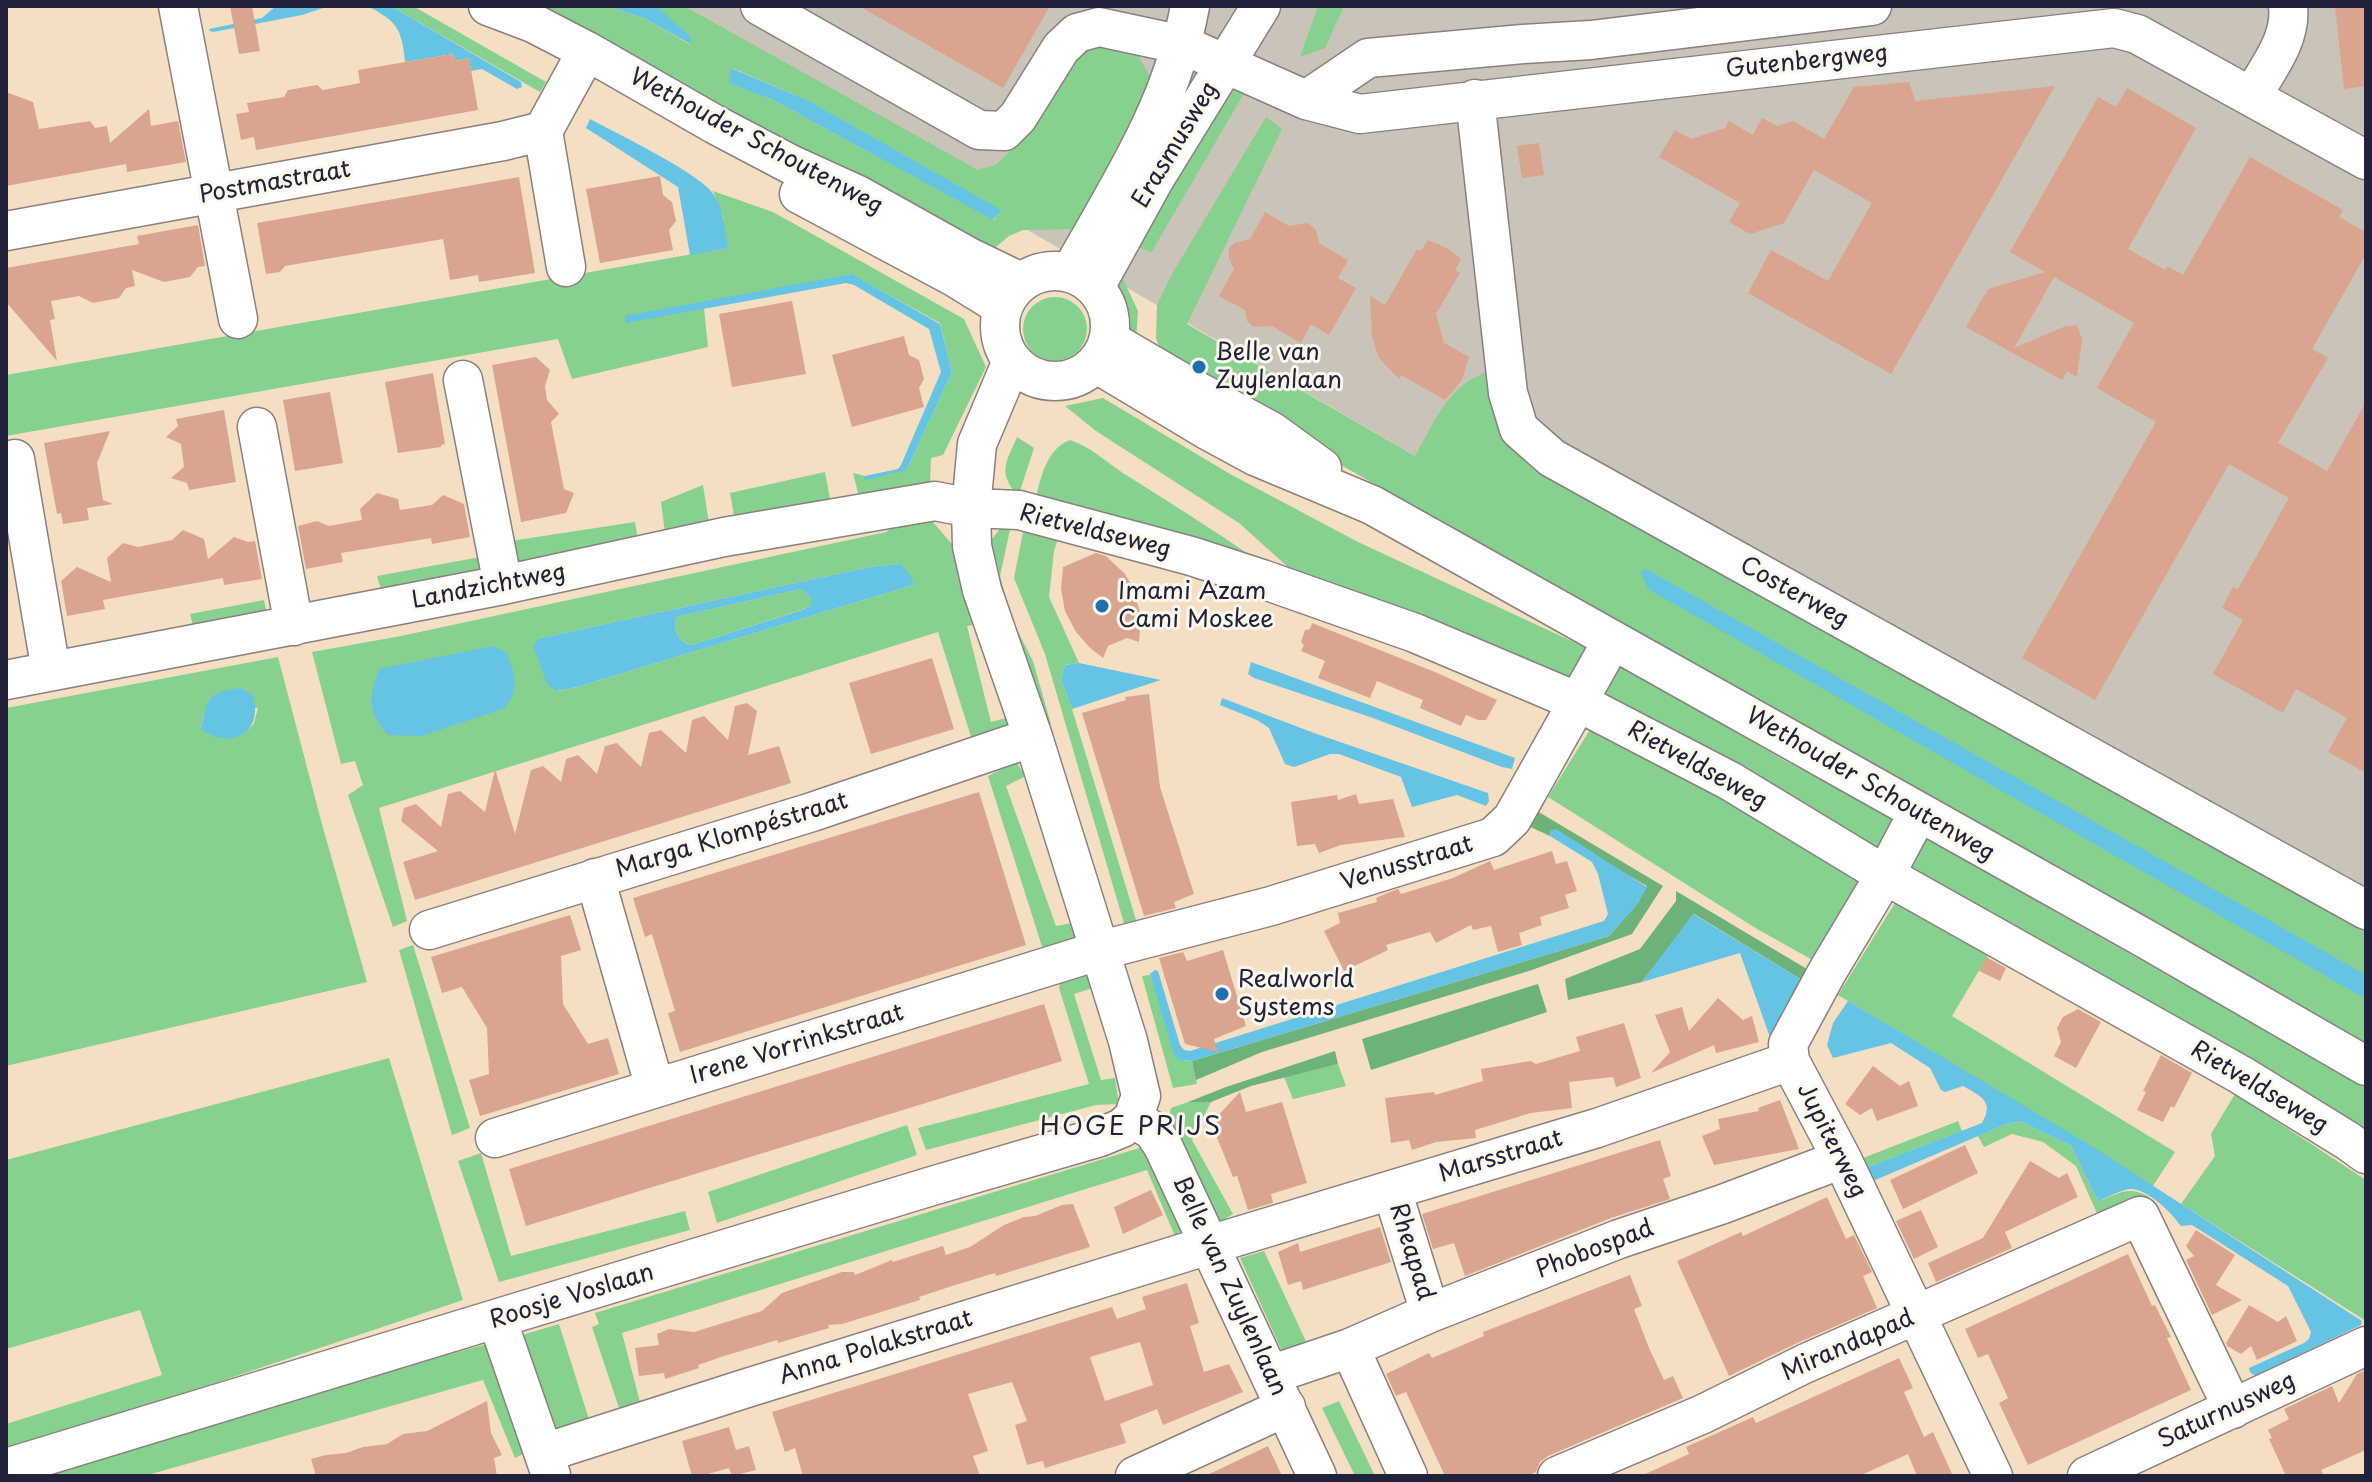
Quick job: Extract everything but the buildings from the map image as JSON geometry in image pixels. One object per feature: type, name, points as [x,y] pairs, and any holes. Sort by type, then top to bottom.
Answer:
[{"type":"street","points":[[178,6],[238,319]]},
{"type":"street","name":"Wethouder Schoutenweg","points":[[487,6],[533,23],[582,60],[754,170],[956,278],[1012,295]]},
{"type":"street","name":"Gutenbergweg","points":[[760,6],[979,130],[1004,131],[1018,117],[1061,48],[1077,33],[1099,27],[1183,45],[1306,100],[1360,114],[2114,28],[2137,34],[2366,160]]},
{"type":"street","name":"Erasmusweg","points":[[1082,280],[1165,96],[1183,45],[1190,6]]},
{"type":"street","name":"Erasmusweg","points":[[1082,280],[1154,180],[1261,6]]},
{"type":"street","points":[[1306,100],[1368,58],[1591,40],[1872,6]]},
{"type":"street","points":[[2252,96],[2282,43],[2289,20],[2288,6]]},
{"type":"street","points":[[566,267],[543,131],[582,60]]},
{"type":"street","name":"Costerweg","points":[[1475,99],[1508,393],[1519,429],[1552,458],[2366,910]]},
{"type":"street","name":"Postmastraat","points":[[6,231],[503,141],[543,131]]},
{"type":"street","points":[[1049,271],[1082,280],[1106,303],[1111,321],[1103,352],[1081,376],[1063,381],[1028,371],[1003,345],[1000,326],[1012,295],[1035,274],[1049,271]]},
{"type":"street","name":"Wethouder Schoutenweg","points":[[1103,352],[1207,430],[1255,456],[1372,505],[2366,1066]]},
{"type":"street","points":[[1028,371],[977,444],[971,508],[972,546],[982,590],[1033,737],[1128,1041],[1141,1096],[1133,1118]]},
{"type":"street","points":[[463,380],[503,585]]},
{"type":"street","points":[[257,427],[294,626]]},
{"type":"street","points":[[15,459],[51,671]]},
{"type":"street","name":"Landzichtweg","points":[[6,680],[503,585],[724,537],[935,501],[971,508]]},
{"type":"street","name":"Rietveldseweg","points":[[971,508],[1019,510],[1247,574],[1415,633],[1578,702],[1730,781],[1885,875],[2241,1075],[2366,1154]]},
{"type":"street","name":"Venusstraat","points":[[1098,951],[1271,906],[1493,837],[1512,819],[1612,641]]},
{"type":"street","name":"Marga Klompéstraat","points":[[429,930],[812,812],[1033,737]]},
{"type":"street","name":"Jupiterweg","points":[[1918,813],[1788,1044],[1790,1061],[1842,1159],[1993,1476]]},
{"type":"street","points":[[595,878],[655,1088]]},
{"type":"street","name":"Irene Vorrinkstraat","points":[[495,1138],[1098,951]]},
{"type":"street","name":"Marsstraat","points":[[1209,1245],[1597,1128],[1790,1061]]},
{"type":"street","name":"Belle van Zuylenlaan","points":[[1133,1118],[1153,1131],[1163,1146],[1317,1476]]},
{"type":"street","name":"Roosje Voslaan","points":[[6,1468],[1100,1137],[1122,1128],[1133,1118]]},
{"type":"street","name":"Phobospad","points":[[1135,1476],[1350,1348],[1619,1239],[1842,1159]]},
{"type":"street","name":"Rheapad","points":[[1392,1190],[1430,1313]]},
{"type":"street","name":"Mirandapad","points":[[1557,1476],[1703,1414],[1804,1364],[2140,1216],[2233,1409]]},
{"type":"street","name":"Anna Polakstraat","points":[[548,1464],[1209,1245]]},
{"type":"street","points":[[497,1319],[548,1464]]},
{"type":"street","name":"Saturnusweg","points":[[2087,1476],[2366,1346]]},
{"type":"street","points":[[1350,1348],[1408,1476]]},
{"type":"shaded area","points":[[638,6],[2366,6],[2366,1011],[1076,258]]},
{"type":"green space","points":[[391,6],[413,6],[546,82],[540,92]]},
{"type":"green space","points":[[518,6],[606,6],[644,18],[689,44],[690,36],[654,6],[684,6],[978,170],[997,164],[1018,143],[1073,53],[1109,44],[1138,56],[1156,86],[1081,229],[1023,230],[1009,236],[991,251]],"holes":[[[732,68],[809,101],[1000,210],[994,220],[775,101],[730,83]]]},
{"type":"green space","points":[[1318,6],[1344,6],[1325,48],[1300,57]]},
{"type":"green space","points":[[1235,90],[1246,90],[1151,253],[1132,243],[1225,95]]},
{"type":"green space","points":[[1266,117],[1282,129],[1187,324],[1415,456],[1447,401],[1468,382],[1499,368],[1509,434],[2366,926],[2366,1053],[1165,364],[1156,338],[1157,305],[1172,274]]},
{"type":"green space","points":[[713,191],[773,212],[964,319],[986,367],[943,455],[931,458],[930,483],[859,497],[853,473],[865,476],[863,479],[908,467],[952,372],[940,323],[851,274],[704,308],[708,347],[572,379],[558,339],[6,436],[6,375],[727,248],[723,217]]},
{"type":"green space","points":[[1122,277],[1138,311],[1136,342],[1126,339],[1116,286]]},
{"type":"green space","points":[[1049,297],[1061,297],[1078,306],[1085,317],[1085,341],[1078,352],[1061,361],[1049,361],[1037,356],[1028,347],[1023,335],[1023,323],[1028,311],[1037,302]]},
{"type":"green space","points":[[1103,398],[1230,474],[1358,542],[1591,650],[1573,685],[1289,568],[1239,523],[1096,431],[1065,406]]},
{"type":"green space","points":[[1017,437],[1034,448],[1018,497],[1006,474],[1009,455]]},
{"type":"green space","points":[[1070,440],[1091,450],[1260,562],[1034,505],[1049,458]]},
{"type":"green space","points":[[825,472],[831,504],[736,526],[730,493]]},
{"type":"green space","points":[[703,485],[710,530],[665,533],[661,502]]},
{"type":"green space","points":[[932,521],[957,550],[979,624],[967,626],[991,722],[1006,718],[1013,734],[973,743],[938,632],[379,808],[407,921],[393,927],[348,795],[363,785],[355,761],[341,764],[312,652],[401,636],[886,532],[896,525]],"holes":[[[900,564],[913,585],[558,691],[541,638],[869,567]]]},
{"type":"green space","points":[[635,522],[639,546],[513,572],[504,542]]},
{"type":"green space","points":[[1011,525],[1000,576],[1013,622],[1033,661],[1051,724],[1041,728],[988,544],[999,530]]},
{"type":"green space","points":[[1024,527],[1059,535],[1049,597],[1079,663],[1065,665],[1061,679],[1140,933],[1128,937],[1045,654],[1014,578]]},
{"type":"green space","points":[[480,557],[478,576],[382,594],[377,576]]},
{"type":"green space","points":[[801,589],[811,598],[811,605],[801,610],[692,645],[680,639],[676,631],[676,617]]},
{"type":"green space","points":[[264,600],[267,615],[194,630],[190,614]]},
{"type":"green space","points":[[278,657],[367,982],[6,1066],[6,708]],"holes":[[[258,708],[254,723],[248,730],[201,729],[204,714]]]},
{"type":"green space","points":[[1621,666],[1787,762],[1899,820],[1879,853],[1602,699]]},
{"type":"green space","points":[[1591,728],[1700,783],[1869,881],[1818,963],[1757,929],[1548,797]]},
{"type":"green space","points":[[1016,762],[1026,776],[1006,786],[1056,926],[1072,923],[1080,945],[1044,953],[988,776]]},
{"type":"green space","points":[[1532,808],[1663,886],[1632,934],[1529,971],[1262,1052],[1196,1080],[1192,1061],[1609,936],[1637,904],[1647,886],[1551,831],[1550,836],[1526,825]]},
{"type":"green space","points":[[1921,832],[2050,909],[2366,1087],[2366,1143],[1903,867]]},
{"type":"green space","points":[[1676,891],[1812,972],[1807,983],[1694,914],[1642,982],[1568,1000],[1565,979],[1640,949],[1676,901]]},
{"type":"green space","points":[[1898,898],[1990,952],[1952,1016],[2175,1152],[2153,1186],[1838,995]]},
{"type":"green space","points":[[413,945],[470,1128],[452,1135],[399,950]]},
{"type":"green space","points":[[1088,966],[1096,987],[1074,994],[1101,1080],[1115,1078],[1119,1104],[1096,1105],[926,1150],[918,1128],[1089,1084],[1059,988],[1062,973]]},
{"type":"green space","points":[[1150,975],[1185,1061],[1192,1061],[1197,1084],[1173,1088],[1142,976]]},
{"type":"green space","points":[[1538,984],[1547,1012],[1371,1070],[1362,1039]]},
{"type":"green space","points":[[1335,1051],[1338,1064],[1251,1086],[1211,1102],[1188,1102],[1226,1087]]},
{"type":"green space","points":[[389,1058],[463,1300],[6,1453],[6,1424],[162,1375],[140,1310],[6,1349],[6,1160]]},
{"type":"green space","points":[[1338,1064],[1346,1086],[1293,1099],[1284,1077]]},
{"type":"green space","points":[[2235,1094],[2366,1180],[2366,1321],[2181,1204],[2215,1156],[2211,1134]]},
{"type":"green space","points":[[1188,1102],[1211,1102],[1192,1140],[1233,1214],[1218,1223],[1165,1131],[1171,1108]]},
{"type":"green space","points":[[1958,1121],[1962,1131],[1868,1167],[1863,1158]]},
{"type":"green space","points":[[2020,1121],[2071,1146],[2098,1201],[2130,1191],[2150,1197],[2100,1220],[2076,1166],[2043,1142],[2012,1134],[1984,1147],[1978,1136]]},
{"type":"green space","points":[[907,1125],[917,1155],[717,1223],[708,1192]]},
{"type":"green space","points":[[1146,1146],[1186,1236],[1177,1241],[1147,1170],[622,1333],[641,1406],[621,1414],[592,1327],[599,1324],[595,1313]]},
{"type":"green space","points":[[481,1153],[511,1256],[685,1211],[690,1230],[499,1282],[458,1161]]},
{"type":"green space","points":[[1264,1251],[1310,1350],[1286,1360],[1240,1258]]},
{"type":"green space","points":[[559,1324],[593,1432],[558,1443],[519,1336]]},
{"type":"green space","points":[[487,1344],[529,1451],[515,1458],[483,1380],[144,1476],[22,1476],[183,1426]]},
{"type":"green space","points":[[1339,1401],[1375,1476],[1355,1476],[1322,1408]]},
{"type":"water","points":[[276,6],[329,6],[302,15],[213,32],[209,29],[262,18]]},
{"type":"water","points":[[367,6],[391,6],[521,82],[522,87],[517,89],[482,69],[471,71],[469,58],[455,61],[453,54],[405,62],[396,27],[385,16]]},
{"type":"water","points":[[606,6],[656,6],[691,37],[690,44],[644,18]]},
{"type":"water","points":[[731,68],[809,101],[1001,210],[993,220],[775,101],[729,83]]},
{"type":"water","points":[[590,119],[677,166],[707,187],[720,208],[728,248],[690,255],[678,187],[586,128]]},
{"type":"water","points":[[852,274],[940,324],[952,372],[908,467],[866,480],[863,479],[865,476],[898,469],[901,465],[941,372],[929,329],[846,283],[626,323],[625,316]]},
{"type":"water","points":[[900,564],[912,577],[913,585],[577,687],[557,691],[547,684],[533,645],[541,638],[869,567]],"holes":[[[801,589],[811,598],[811,605],[802,610],[692,645],[680,639],[675,627],[676,617]]]},
{"type":"water","points":[[1646,569],[2366,975],[2366,999],[1648,589],[1641,573]]},
{"type":"water","points":[[493,646],[507,653],[515,682],[513,695],[503,709],[421,736],[388,735],[381,727],[372,704],[379,669]]},
{"type":"water","points":[[1251,662],[1515,758],[1512,769],[1254,678],[1248,674]]},
{"type":"water","points":[[1079,663],[1161,680],[1072,709],[1061,679],[1065,665]]},
{"type":"water","points":[[240,688],[252,694],[255,708],[249,728],[233,738],[212,735],[201,729],[210,699],[221,692]]},
{"type":"water","points":[[1222,698],[1488,793],[1489,801],[1486,806],[1457,795],[1412,807],[1401,777],[1339,754],[1330,754],[1294,767],[1285,764],[1269,728],[1220,705]]},
{"type":"water","points":[[1556,829],[1647,887],[1639,902],[1609,936],[1192,1061],[1179,1060],[1174,1055],[1150,974],[1155,970],[1158,971],[1180,1045],[1190,1051],[1604,921],[1608,914],[1592,862],[1550,836],[1551,830]]},
{"type":"water","points":[[1693,914],[1807,983],[1772,1043],[1740,953],[1642,982]]},
{"type":"water","points":[[1848,1001],[2090,1145],[2362,1321],[2361,1325],[2255,1376],[2249,1368],[2309,1339],[2311,1332],[2288,1286],[2192,1225],[2181,1226],[2165,1208],[2143,1192],[2129,1189],[2098,1201],[2071,1146],[2020,1121],[1873,1181],[1868,1167],[1982,1123],[1987,1109],[1984,1100],[1963,1086],[1945,1092],[1941,1090],[1930,1068],[1891,1043],[1833,1058],[1827,1045],[1833,1023]]},
{"type":"place","name":"Belle van Zuylenlaan","points":[[1199,367]]},
{"type":"place","name":"Imami Azam Cami Moskee","points":[[1102,606]]},
{"type":"place","name":"Realworld Systems","points":[[1222,994]]},
{"type":"district","name":"HOGE PRIJS","points":[[1131,1128]]}]
